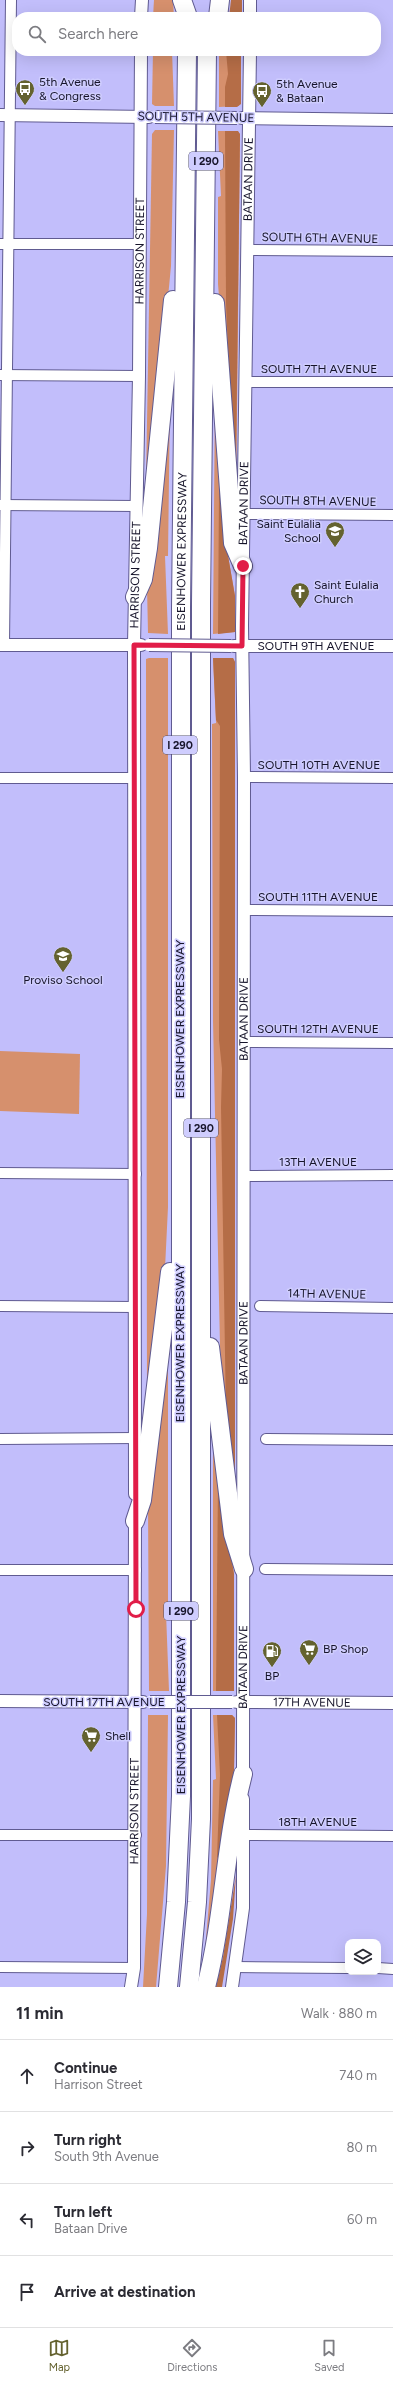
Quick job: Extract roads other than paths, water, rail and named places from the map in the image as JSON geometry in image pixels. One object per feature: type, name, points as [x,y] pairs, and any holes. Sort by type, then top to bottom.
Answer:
[{"type":"highway","points":[[182,0],[186,12]]},
{"type":"highway","points":[[188,0],[188,12]]},
{"type":"highway","points":[[208,0],[208,12]]},
{"type":"highway","points":[[219,12],[220,0]]},
{"type":"highway","name":"EISENHOWER EXPRESSWAY","points":[[168,1987],[176,1902],[180,1810],[180,616],[187,56]]},
{"type":"highway","name":"EISENHOWER EXPRESSWAY","points":[[189,1987],[197,1902],[201,1819],[201,619],[207,56]]},
{"type":"highway","points":[[135,597],[142,579],[148,548],[173,297],[184,256]]},
{"type":"highway","points":[[205,269],[214,301],[233,543],[243,566]]},
{"type":"highway","points":[[135,1522],[142,1500],[170,1271],[180,1234]]},
{"type":"highway","points":[[201,1319],[211,1350],[233,1534],[244,1569]]},
{"type":"highway","points":[[206,1987],[219,1928],[234,1816],[243,1774]]},
{"type":"street","points":[[2,645],[5,115],[11,0]]},
{"type":"street","points":[[141,12],[142,0]]},
{"type":"street","points":[[250,0],[250,12]]},
{"type":"street","name":"HARRISON STREET","points":[[131,1987],[134,1968],[136,1835],[134,645],[139,376],[141,56]]},
{"type":"street","name":"BATAAN DRIVE","points":[[232,1987],[243,1908],[243,1774],[238,1702],[244,1569],[244,777],[237,646],[243,566],[246,382],[247,250],[243,118],[249,56]]},
{"type":"street","name":"SOUTH 5TH AVENUE","points":[[5,115],[393,120]]},
{"type":"street","points":[[4,244],[140,244]]},
{"type":"street","name":"SOUTH 6TH AVENUE","points":[[247,250],[393,251]]},
{"type":"street","points":[[3,375],[139,376]]},
{"type":"street","name":"SOUTH 7TH AVENUE","points":[[246,382],[393,382]]},
{"type":"street","points":[[3,505],[137,506]]},
{"type":"street","name":"SOUTH 8TH AVENUE","points":[[244,514],[393,515]]},
{"type":"street","name":"SOUTH 9TH AVENUE","points":[[2,645],[393,646]]},
{"type":"street","name":"SOUTH 10TH AVENUE","points":[[244,777],[393,778]]},
{"type":"street","points":[[0,778],[134,778]]},
{"type":"street","name":"SOUTH 11TH AVENUE","points":[[244,910],[393,911]]},
{"type":"street","name":"SOUTH 12TH AVENUE","points":[[244,1042],[393,1043]]},
{"type":"street","points":[[0,1173],[136,1174]]},
{"type":"street","name":"13TH AVENUE","points":[[243,1176],[393,1175]]},
{"type":"street","points":[[0,1306],[135,1307]]},
{"type":"street","name":"14TH AVENUE","points":[[260,1306],[393,1308]]},
{"type":"street","points":[[0,1439],[136,1438]]},
{"type":"street","points":[[266,1438],[393,1440]]},
{"type":"street","points":[[0,1570],[136,1570]]},
{"type":"street","points":[[265,1570],[393,1570]]},
{"type":"street","name":"SOUTH 17TH AVENUE","points":[[0,1702],[238,1702]]},
{"type":"street","name":"17TH AVENUE","points":[[238,1702],[393,1703]]},
{"type":"street","points":[[0,1835],[136,1835]]},
{"type":"street","name":"18TH AVENUE","points":[[243,1835],[393,1836]]},
{"type":"street","points":[[0,1967],[134,1968]]},
{"type":"street","points":[[235,1967],[345,1968]]},
{"type":"street","points":[[381,1968],[393,1968]]},
{"type":"place","name":"5th Avenue & Congress","points":[[25,106]]},
{"type":"place","name":"5th Avenue & Bataan","points":[[262,108]]},
{"type":"place","name":"Saint Eulalia School","points":[[335,548]]},
{"type":"place","name":"Saint Eulalia Church","points":[[300,609]]},
{"type":"place","name":"Proviso School","points":[[63,973]]},
{"type":"place","name":"BP Shop","points":[[309,1666]]},
{"type":"place","name":"BP","points":[[272,1668]]},
{"type":"place","name":"Shell","points":[[91,1753]]}]
